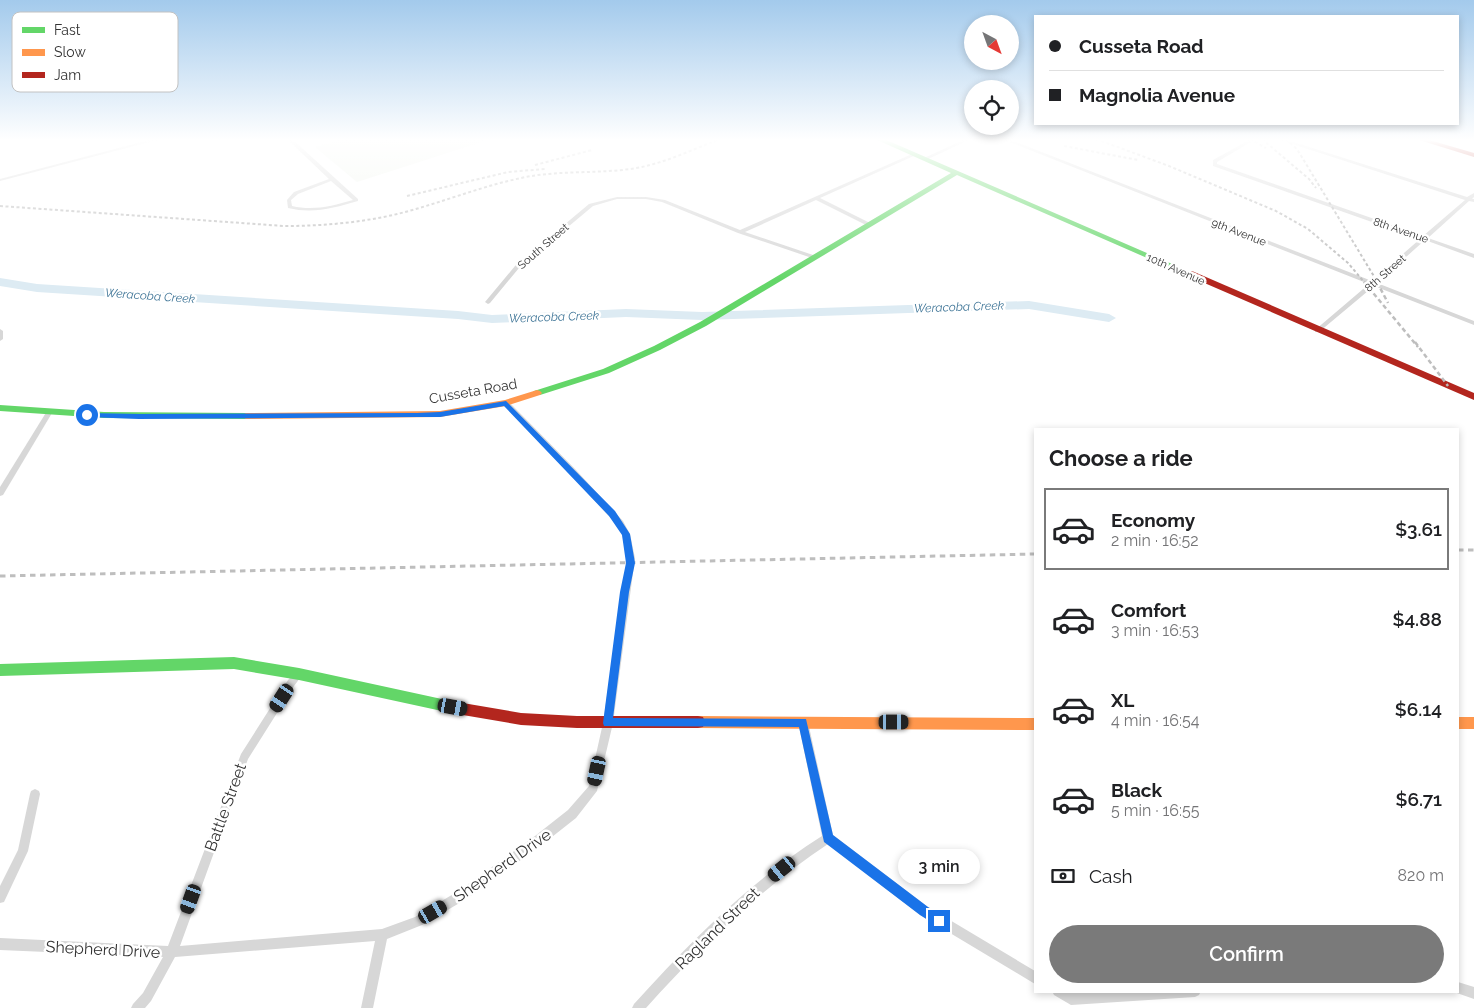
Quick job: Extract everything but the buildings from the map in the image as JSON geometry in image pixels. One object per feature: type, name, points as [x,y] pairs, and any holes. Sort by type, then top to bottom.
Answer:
[{"type":"main road","name":"Cusseta Road","points":[[0,408],[49,413],[139,417],[417,415],[440,414],[506,403],[606,371],[657,348],[704,324],[934,186]]},
{"type":"main road","name":"10th Avenue","points":[[986,186],[1474,397]]},
{"type":"main road","points":[[0,670],[234,663],[299,674],[426,703],[521,719],[608,723],[1034,724]]},
{"type":"main road","points":[[1459,723],[1474,723]]},
{"type":"street","points":[[314,186],[296,193],[289,200],[290,207],[303,211],[318,211],[356,200],[340,186]]},
{"type":"street","points":[[740,232],[846,186]]},
{"type":"street","name":"9th Avenue","points":[[1124,186],[1474,323]]},
{"type":"street","name":"8th Avenue","points":[[1275,186],[1474,256]]},
{"type":"street","points":[[1427,186],[1471,200]]},
{"type":"street","name":"8th Street","points":[[1317,330],[1471,200],[1474,194]]},
{"type":"street","name":"South Street","points":[[488,302],[517,267],[591,205],[626,197],[655,199],[814,258]]},
{"type":"street","points":[[816,198],[870,225]]},
{"type":"street","points":[[0,331],[0,339]]},
{"type":"street","name":"Shepherd Drive","points":[[0,944],[172,952],[382,935],[418,920],[464,894],[572,814],[593,788],[608,723],[630,558],[626,534],[612,514],[506,403]]},
{"type":"street","points":[[0,493],[49,413]]},
{"type":"street","name":"Battle Street","points":[[137,1008],[146,997],[172,952],[244,757],[291,683],[299,674]]},
{"type":"street","points":[[803,722],[828,838],[924,911],[1034,977]]},
{"type":"street","points":[[0,898],[24,851],[35,794]]},
{"type":"street","name":"Ragland Street","points":[[638,1008],[680,962],[742,901],[795,858],[828,838]]},
{"type":"street","points":[[367,1008],[382,935]]},
{"type":"street","points":[[1459,988],[1474,993]]},
{"type":"street","points":[[1061,993],[1071,999],[1164,993]]},
{"type":"waterway","name":"Weracoba Creek","points":[[0,282],[37,288],[458,315],[492,319],[626,313],[702,316],[1029,305],[1109,318]]},
{"type":"railway","points":[[407,196],[449,186]]},
{"type":"railway","points":[[0,206],[284,226],[339,224],[393,215],[489,186]]},
{"type":"railway","points":[[1217,186],[1276,211],[1308,229],[1348,263],[1365,283]]},
{"type":"railway","points":[[1319,186],[1378,283]]},
{"type":"railway","points":[[1364,282],[1418,347]]},
{"type":"railway","points":[[1377,282],[1388,303]]},
{"type":"railway","points":[[1415,342],[1448,386]]},
{"type":"railway","points":[[1459,550],[1474,550]]},
{"type":"railway","points":[[0,576],[1034,554]]},
{"type":"traffic: fast","points":[[537,393],[606,371],[657,348],[703,324],[934,186]]},
{"type":"traffic: fast","points":[[987,186],[1189,273]]},
{"type":"traffic: fast","points":[[0,408],[104,415],[246,416]]},
{"type":"traffic: fast","points":[[0,670],[234,663],[299,674],[451,707]]},
{"type":"traffic: slow","points":[[246,416],[440,414],[506,403],[537,393]]},
{"type":"traffic: slow","points":[[698,722],[1034,724]]},
{"type":"traffic: slow","points":[[1459,723],[1474,723]]},
{"type":"traffic: jam","points":[[1189,273],[1474,397]]},
{"type":"traffic: jam","points":[[451,707],[521,719],[577,722],[698,722]]},
{"type":"route","points":[[87,415],[139,417],[417,415],[440,414],[506,403],[612,514],[626,534],[630,563],[624,592],[608,723],[803,722],[828,838],[939,921]]}]
